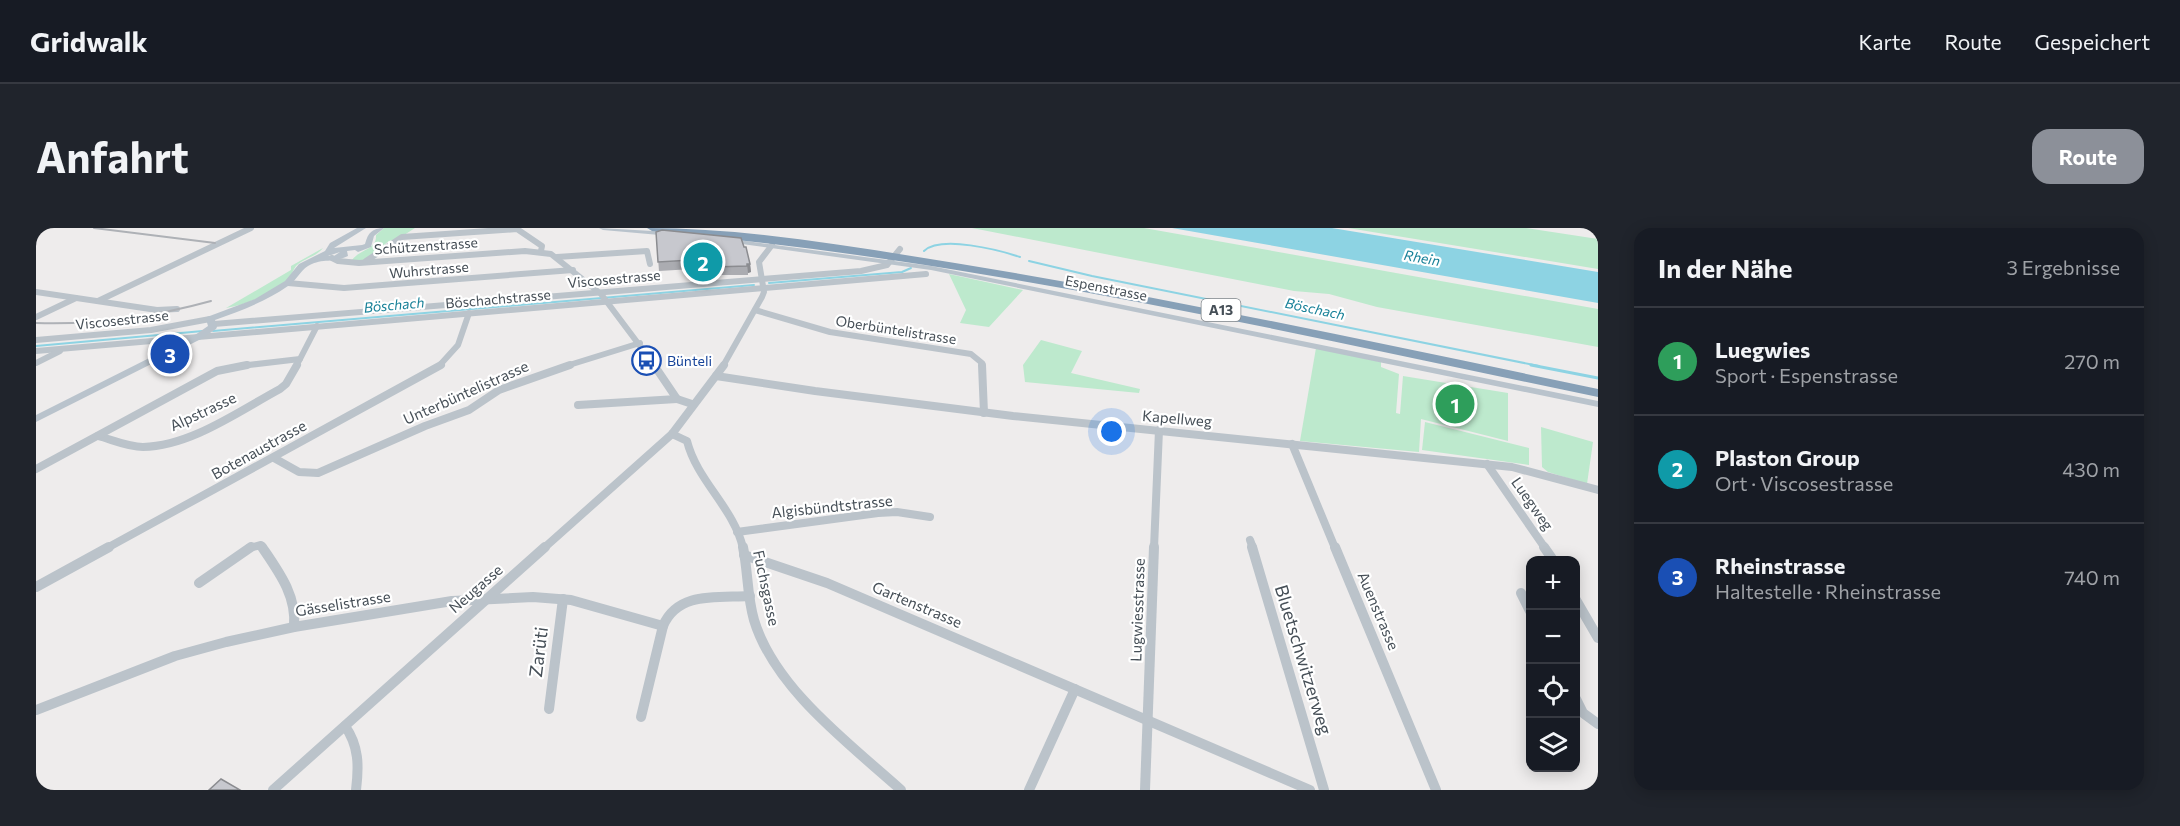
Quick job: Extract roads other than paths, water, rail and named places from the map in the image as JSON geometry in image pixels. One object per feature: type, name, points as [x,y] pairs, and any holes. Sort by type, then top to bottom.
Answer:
[{"type":"highway","name":"A13","points":[[652,228],[808,245],[987,271],[1161,303],[1598,395]]},
{"type":"highway","name":"A13","points":[[690,228],[877,250],[1061,279],[1598,387]]},
{"type":"street","points":[[98,301],[251,228]]},
{"type":"street","points":[[335,254],[362,228]]},
{"type":"street","points":[[36,419],[200,336],[212,323],[288,283],[309,262],[364,247],[370,243],[371,235],[380,228]]},
{"type":"street","name":"Espenstrasse","points":[[603,228],[772,245],[931,268],[1598,404]]},
{"type":"street","points":[[365,263],[402,237],[517,229],[542,246],[541,251]]},
{"type":"street","points":[[763,288],[760,280],[760,259],[772,245]]},
{"type":"street","name":"Viscosestrasse","points":[[36,340],[212,323],[603,297],[861,270],[890,264],[900,249]]},
{"type":"street","name":"Schützenstrasse","points":[[335,254],[365,263],[541,251],[557,257],[603,297],[640,343],[677,399]]},
{"type":"street","points":[[557,257],[646,251],[649,252],[650,264]]},
{"type":"street","name":"Wuhrstrasse","points":[[288,283],[344,288],[573,270]]},
{"type":"street","name":"Böschachstrasse","points":[[36,351],[469,313],[603,297],[763,288],[926,274]]},
{"type":"street","name":"Neugasse","points":[[273,790],[672,434],[733,352],[764,292],[763,288]]},
{"type":"street","points":[[36,292],[157,310],[177,309]]},
{"type":"street","points":[[36,317],[77,298]]},
{"type":"street","name":"Oberbüntelistrasse","points":[[755,310],[830,332],[971,354],[982,363],[984,413]]},
{"type":"street","name":"Botenaustrasse","points":[[36,586],[436,369],[451,357],[460,345],[469,313]]},
{"type":"street","name":"Alpstrasse","points":[[98,436],[133,447],[146,448],[178,440],[280,390],[286,384],[317,326]]},
{"type":"street","name":"Unterbüntelistrasse","points":[[274,458],[298,472],[318,472],[425,426],[469,410],[499,390],[588,358],[640,343]]},
{"type":"street","points":[[36,363],[66,348]]},
{"type":"street","name":"Alpstrasse","points":[[36,469],[217,371],[254,363],[300,359]]},
{"type":"street","name":"Kapellweg","points":[[716,376],[880,402],[1487,464],[1525,469],[1598,490]]},
{"type":"street","points":[[578,405],[600,406],[677,399],[693,404]]},
{"type":"street","name":"Lugwiesstrasse","points":[[1145,790],[1159,430]]},
{"type":"street","name":"Fuchsgasse","points":[[672,434],[687,441],[695,468],[737,532],[744,555],[757,628],[768,652],[810,705],[901,790]]},
{"type":"street","name":"Auenstrasse","points":[[1292,444],[1436,790]]},
{"type":"street","name":"Luegweg","points":[[1487,464],[1550,556]]},
{"type":"street","name":"Algisbündtstrasse","points":[[737,532],[887,513],[930,517]]},
{"type":"street","name":"Bluetschwitzerweg","points":[[1250,540],[1324,790]]},
{"type":"street","points":[[199,583],[251,547],[261,545],[294,601],[296,616],[294,627]]},
{"type":"street","name":"Gartenstrasse","points":[[744,555],[827,583],[1149,719],[1310,790]]},
{"type":"street","points":[[1521,593],[1530,610]]},
{"type":"street","points":[[641,717],[663,627],[669,613],[678,605],[690,600],[750,596]]},
{"type":"street","name":"Gässelistrasse","points":[[36,710],[176,657],[226,642],[294,627],[452,601],[533,597],[563,599],[663,627]]},
{"type":"street","name":"Zarüti","points":[[549,709],[563,599]]},
{"type":"street","points":[[1580,608],[1598,638]]},
{"type":"street","points":[[1029,790],[1075,689]]},
{"type":"street","points":[[1580,708],[1598,724]]},
{"type":"street","points":[[345,726],[351,734],[358,757],[356,790]]},
{"type":"water","name":"Rhein","points":[[1172,228],[1332,228],[1598,272],[1598,303]]},
{"type":"waterway","points":[[1594,228],[1598,229]]},
{"type":"waterway","name":"Böschach","points":[[924,251],[932,246],[956,244],[985,248],[1020,257]]},
{"type":"waterway","name":"Böschach","points":[[1029,261],[1092,276],[1539,366]]},
{"type":"waterway","name":"Böschach","points":[[769,283],[902,272],[911,268]]},
{"type":"waterway","name":"Böschach","points":[[213,331],[754,285]]},
{"type":"waterway","name":"Böschach","points":[[36,346],[203,331]]},
{"type":"waterway","name":"Böschach","points":[[1531,365],[1598,378]]},
{"type":"railway","points":[[94,228],[215,243]]},
{"type":"railway","points":[[36,323],[80,323],[124,319],[211,301]]},
{"type":"place","name":"Plaston Group","points":[[703,262]]},
{"type":"place","name":"Rheinstrasse","points":[[170,354]]},
{"type":"place","name":"Bünteli","points":[[646,361]]},
{"type":"place","name":"Luegwies","points":[[1455,404]]}]
